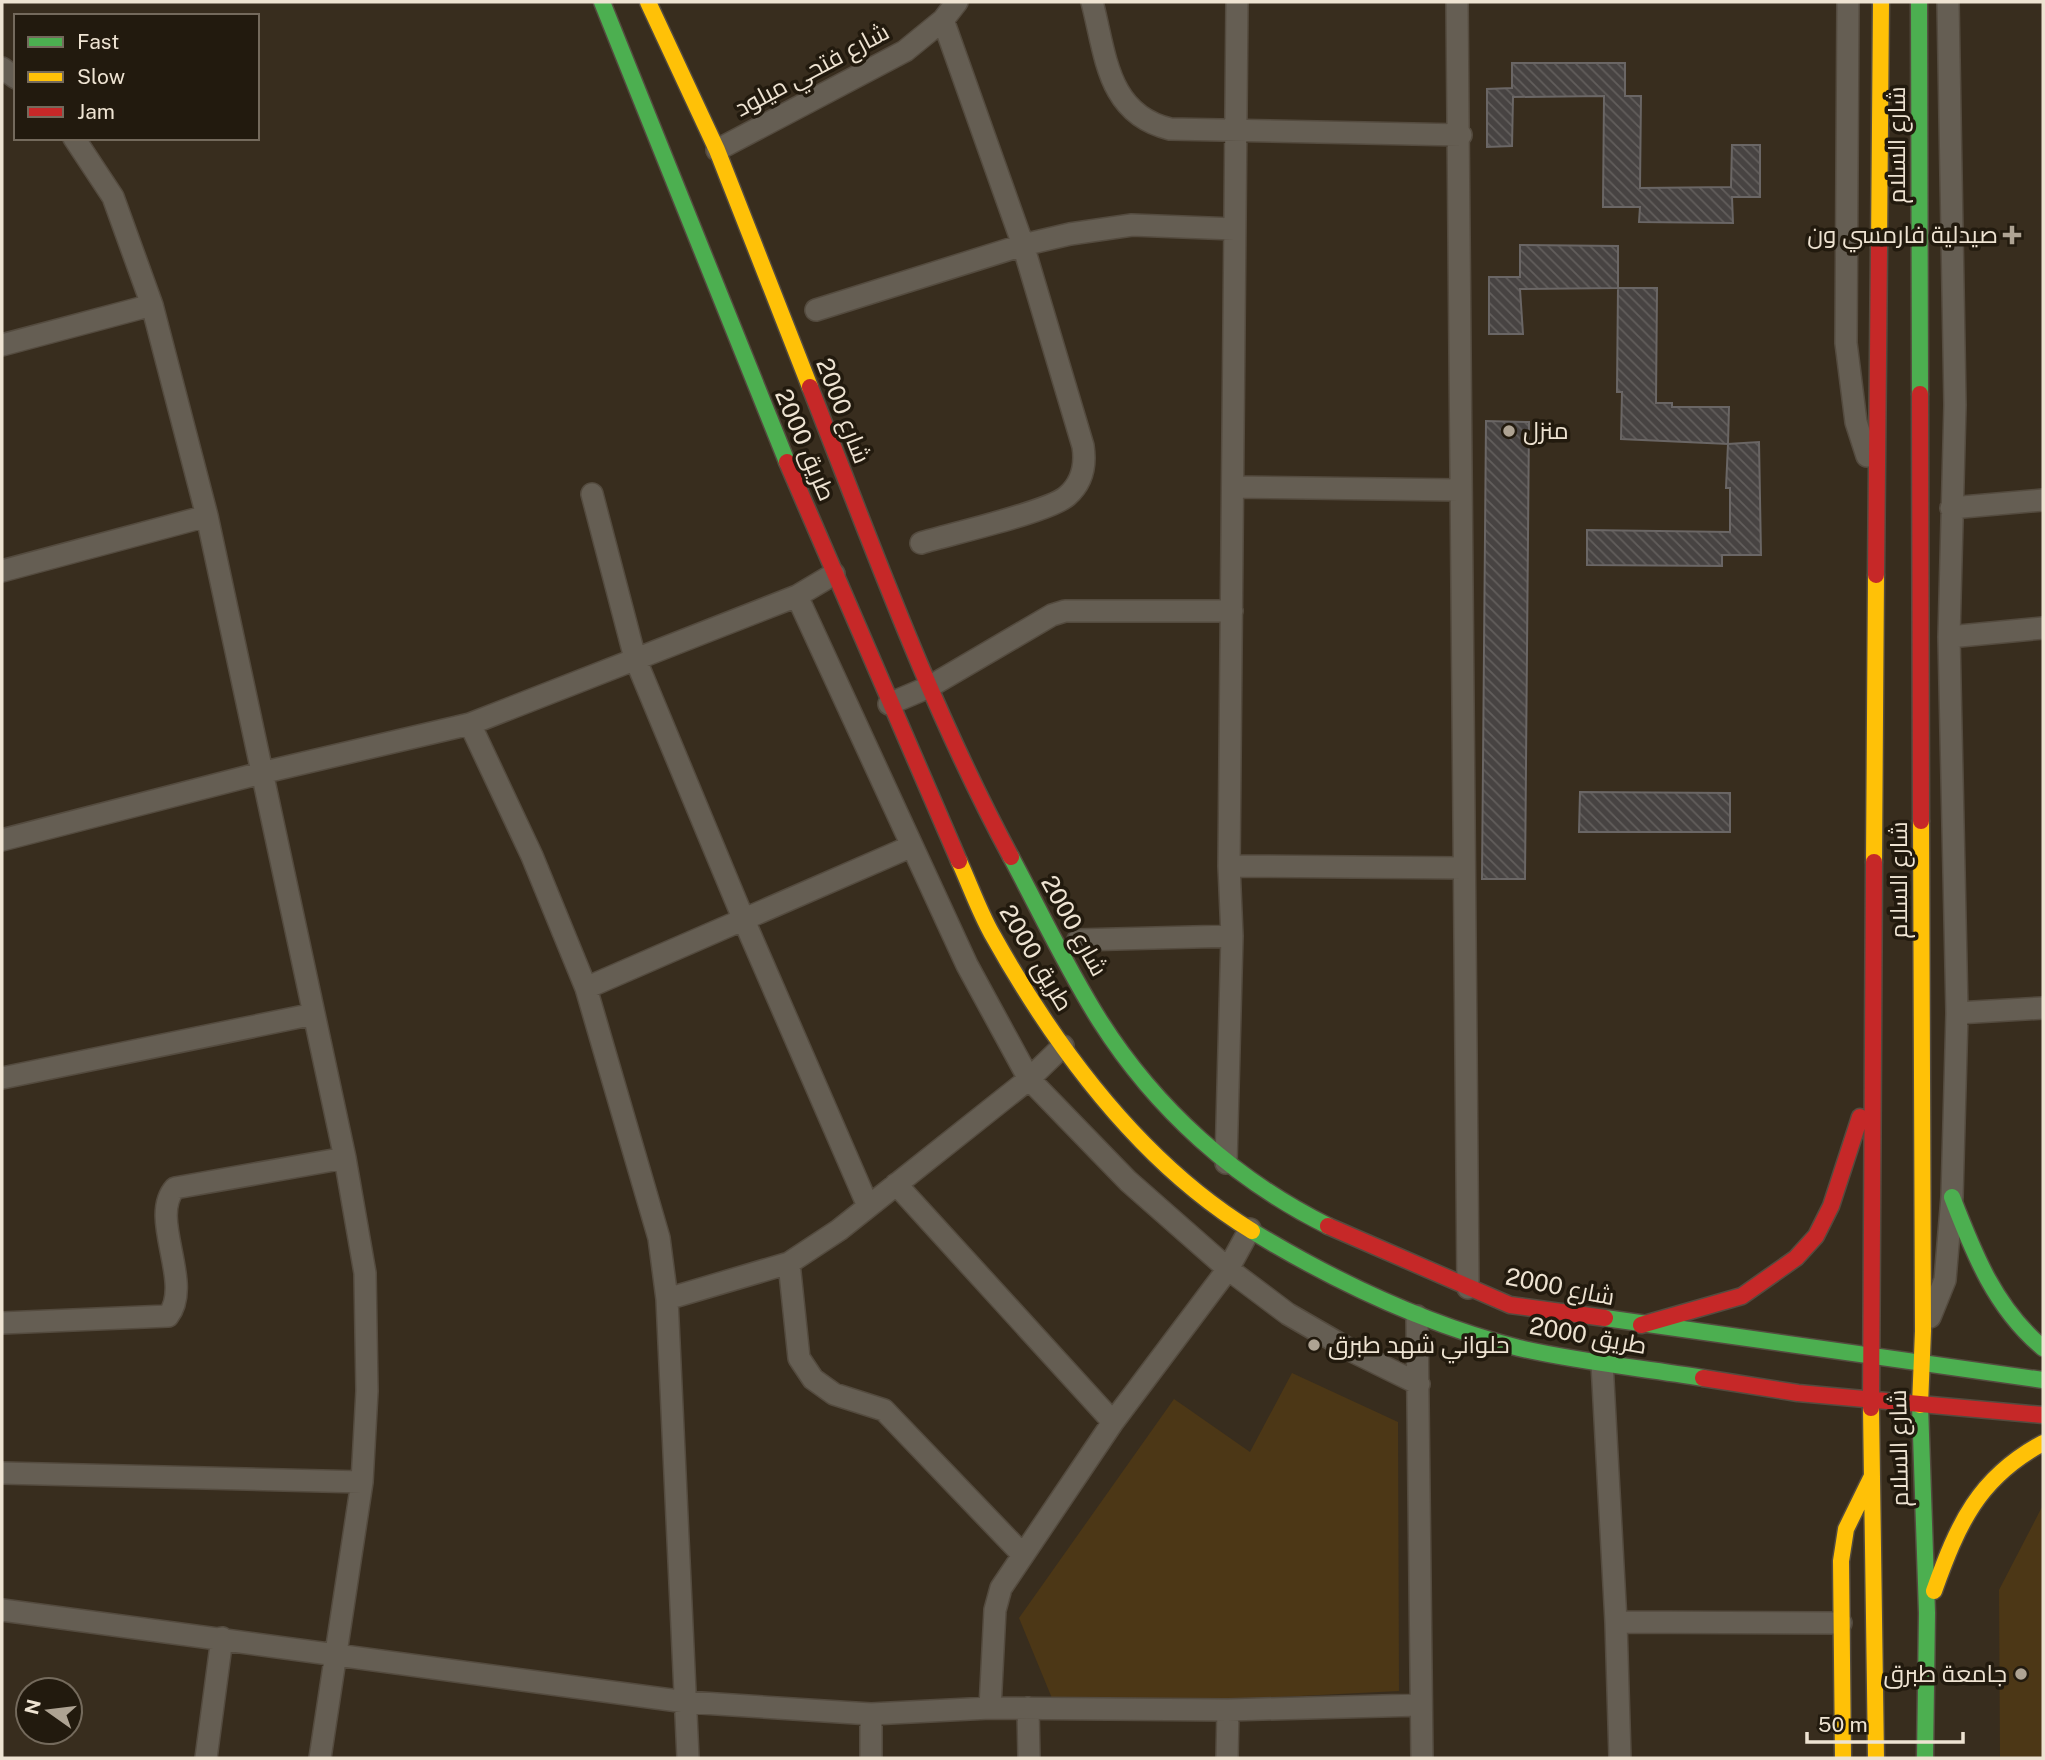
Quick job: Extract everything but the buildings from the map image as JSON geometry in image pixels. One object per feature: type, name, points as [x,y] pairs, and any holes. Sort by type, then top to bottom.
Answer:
[{"type":"main road","name":"طريق 2000","points":[[602,2],[753,380],[889,704],[990,933],[1063,1046],[1121,1118],[1175,1172],[1250,1229],[1316,1270],[1417,1316],[1520,1348],[1798,1393],[2043,1415]]},
{"type":"main road","name":"شارع السلام","points":[[1876,1758],[1870,1356],[1881,2]]},
{"type":"main road","name":"شارع السلام","points":[[1919,2],[1923,1331],[1920,1406],[1927,1613],[1925,1758]]},
{"type":"main road","points":[[611,24],[648,4]]},
{"type":"main road","name":"شارع 2000","points":[[648,4],[717,150],[929,687],[976,792],[1100,1021],[1151,1090],[1226,1163],[1289,1207],[1368,1246],[1510,1305],[2043,1380]]},
{"type":"main road","points":[[1641,1325],[1742,1296],[1772,1278],[1816,1236],[1831,1206],[1858,1126],[1871,1067]]},
{"type":"main road","points":[[1952,1198],[1982,1273],[2017,1325],[2043,1348]]},
{"type":"main road","points":[[1927,1613],[1950,1544],[1977,1494],[1996,1471],[2021,1453],[2043,1443]]},
{"type":"main road","points":[[1843,1758],[1841,1561],[1846,1529],[1872,1475]]},
{"type":"street","name":"شارع فتحي ميلود","points":[[717,150],[905,51],[943,20],[957,2]]},
{"type":"street","points":[[1093,2],[1112,79],[1125,103],[1145,120],[1170,129],[1461,135]]},
{"type":"street","points":[[1226,1163],[1232,936],[1229,866],[1237,2]]},
{"type":"street","points":[[1457,2],[1461,135],[1460,490],[1468,1288]]},
{"type":"street","points":[[1848,2],[1846,344],[1856,422],[1879,491]]},
{"type":"street","points":[[1923,1331],[1940,1300],[1945,1280],[1952,1198],[1957,1013],[1949,637],[1955,405],[1948,2]]},
{"type":"street","points":[[921,543],[1056,503],[1072,491],[1082,475],[1083,446],[1023,246],[943,20]]},
{"type":"street","points":[[75,140],[113,197],[152,305],[207,516],[345,1158],[365,1273],[367,1391],[362,1482],[320,1758]]},
{"type":"street","points":[[817,310],[1023,246],[1132,225],[1234,229]]},
{"type":"street","points":[[2,345],[152,305]]},
{"type":"street","points":[[1233,487],[1460,490]]},
{"type":"street","points":[[592,494],[635,658],[743,918],[868,1206]]},
{"type":"street","points":[[1951,508],[2043,500]]},
{"type":"street","points":[[2,571],[207,516]]},
{"type":"street","points":[[2,840],[261,773],[470,724],[797,596],[834,574]]},
{"type":"street","points":[[797,596],[967,965],[1029,1079],[1128,1181],[1228,1269],[1288,1314],[1352,1351],[1419,1384]]},
{"type":"street","points":[[889,704],[929,687],[1052,615],[1065,611],[1231,611]]},
{"type":"street","points":[[1949,637],[2043,628]]},
{"type":"street","points":[[470,724],[532,856],[586,988],[659,1238],[667,1299],[688,1758]]},
{"type":"street","points":[[586,988],[912,846]]},
{"type":"street","points":[[1229,866],[1463,868]]},
{"type":"street","points":[[1078,940],[1232,936]]},
{"type":"street","points":[[1957,1013],[2043,1008]]},
{"type":"street","points":[[2,1078],[314,1014]]},
{"type":"street","points":[[667,1299],[789,1263],[839,1230],[1029,1079],[1063,1046]]},
{"type":"street","points":[[2,1323],[169,1316],[177,1301],[166,1203],[174,1188],[345,1158]]},
{"type":"street","points":[[896,1184],[1114,1422]]},
{"type":"street","points":[[990,1708],[995,1610],[1001,1588],[1114,1422],[1228,1269],[1250,1229]]},
{"type":"street","points":[[789,1263],[799,1358],[813,1379],[834,1394],[884,1410],[1023,1555]]},
{"type":"street","points":[[1417,1316],[1422,1758]]},
{"type":"street","points":[[1602,1363],[1616,1622],[1620,1758]]},
{"type":"street","points":[[2,1473],[362,1482]]},
{"type":"street","points":[[2,1610],[686,1702],[871,1714],[990,1708],[1228,1710],[1420,1705]]},
{"type":"street","points":[[1616,1622],[1841,1623]]},
{"type":"street","points":[[206,1758],[222,1639]]},
{"type":"street","points":[[1028,1708],[1029,1758]]},
{"type":"street","points":[[1227,1758],[1228,1710]]},
{"type":"street","points":[[871,1714],[871,1758]]},
{"type":"shaded area","points":[[1292,1373],[1398,1422],[1399,1691],[1056,1708],[1019,1618],[1174,1399],[1250,1452]]},
{"type":"shaded area","name":"جامعة طبرق","points":[[2043,1505],[2043,1758],[2000,1758],[1999,1590]]},
{"type":"traffic: fast","points":[[602,2],[787,462]]},
{"type":"traffic: fast","points":[[1919,2],[1920,394]]},
{"type":"traffic: fast","points":[[1011,857],[1088,1001],[1146,1084],[1200,1139],[1230,1164],[1294,1208],[1328,1226]]},
{"type":"traffic: fast","points":[[1952,1197],[1978,1259],[1999,1298],[2026,1332],[2043,1348]]},
{"type":"traffic: fast","points":[[1252,1231],[1348,1284],[1449,1327],[1519,1348],[1703,1378]]},
{"type":"traffic: fast","points":[[1605,1318],[2043,1380]]},
{"type":"traffic: fast","points":[[1920,1405],[1927,1613],[1925,1758]]},
{"type":"traffic: slow","points":[[648,2],[717,150],[810,387]]},
{"type":"traffic: slow","points":[[1879,247],[1881,2]]},
{"type":"traffic: slow","points":[[1874,862],[1876,575]]},
{"type":"traffic: slow","points":[[1920,1405],[1923,1331],[1921,821]]},
{"type":"traffic: slow","points":[[959,861],[987,925],[1044,1019],[1073,1060],[1104,1099],[1173,1172],[1252,1231]]},
{"type":"traffic: slow","points":[[1871,1408],[1876,1758]]},
{"type":"traffic: slow","points":[[1934,1591],[1952,1545],[1973,1505],[2002,1471],[2043,1443]]},
{"type":"traffic: slow","points":[[1843,1758],[1841,1561],[1846,1529],[1871,1478]]},
{"type":"traffic: jam","points":[[1876,575],[1879,247]]},
{"type":"traffic: jam","points":[[810,387],[928,684],[1011,857]]},
{"type":"traffic: jam","points":[[1920,394],[1921,821]]},
{"type":"traffic: jam","points":[[787,462],[959,861]]},
{"type":"traffic: jam","points":[[1871,1408],[1874,862]]},
{"type":"traffic: jam","points":[[1641,1325],[1742,1296],[1796,1258],[1816,1236],[1831,1206],[1860,1117]]},
{"type":"traffic: jam","points":[[1328,1226],[1510,1305],[1605,1318]]},
{"type":"traffic: jam","points":[[1703,1378],[1798,1393],[2043,1415]]},
{"type":"place","name":"صيدلية فارمسي ون","points":[[2012,235]]},
{"type":"place","name":"منزل","points":[[1509,431]]},
{"type":"place","name":"حلواني شهد طبرق","points":[[1314,1345]]},
{"type":"place","name":"جامعة طبرق","points":[[2021,1674]]}]
